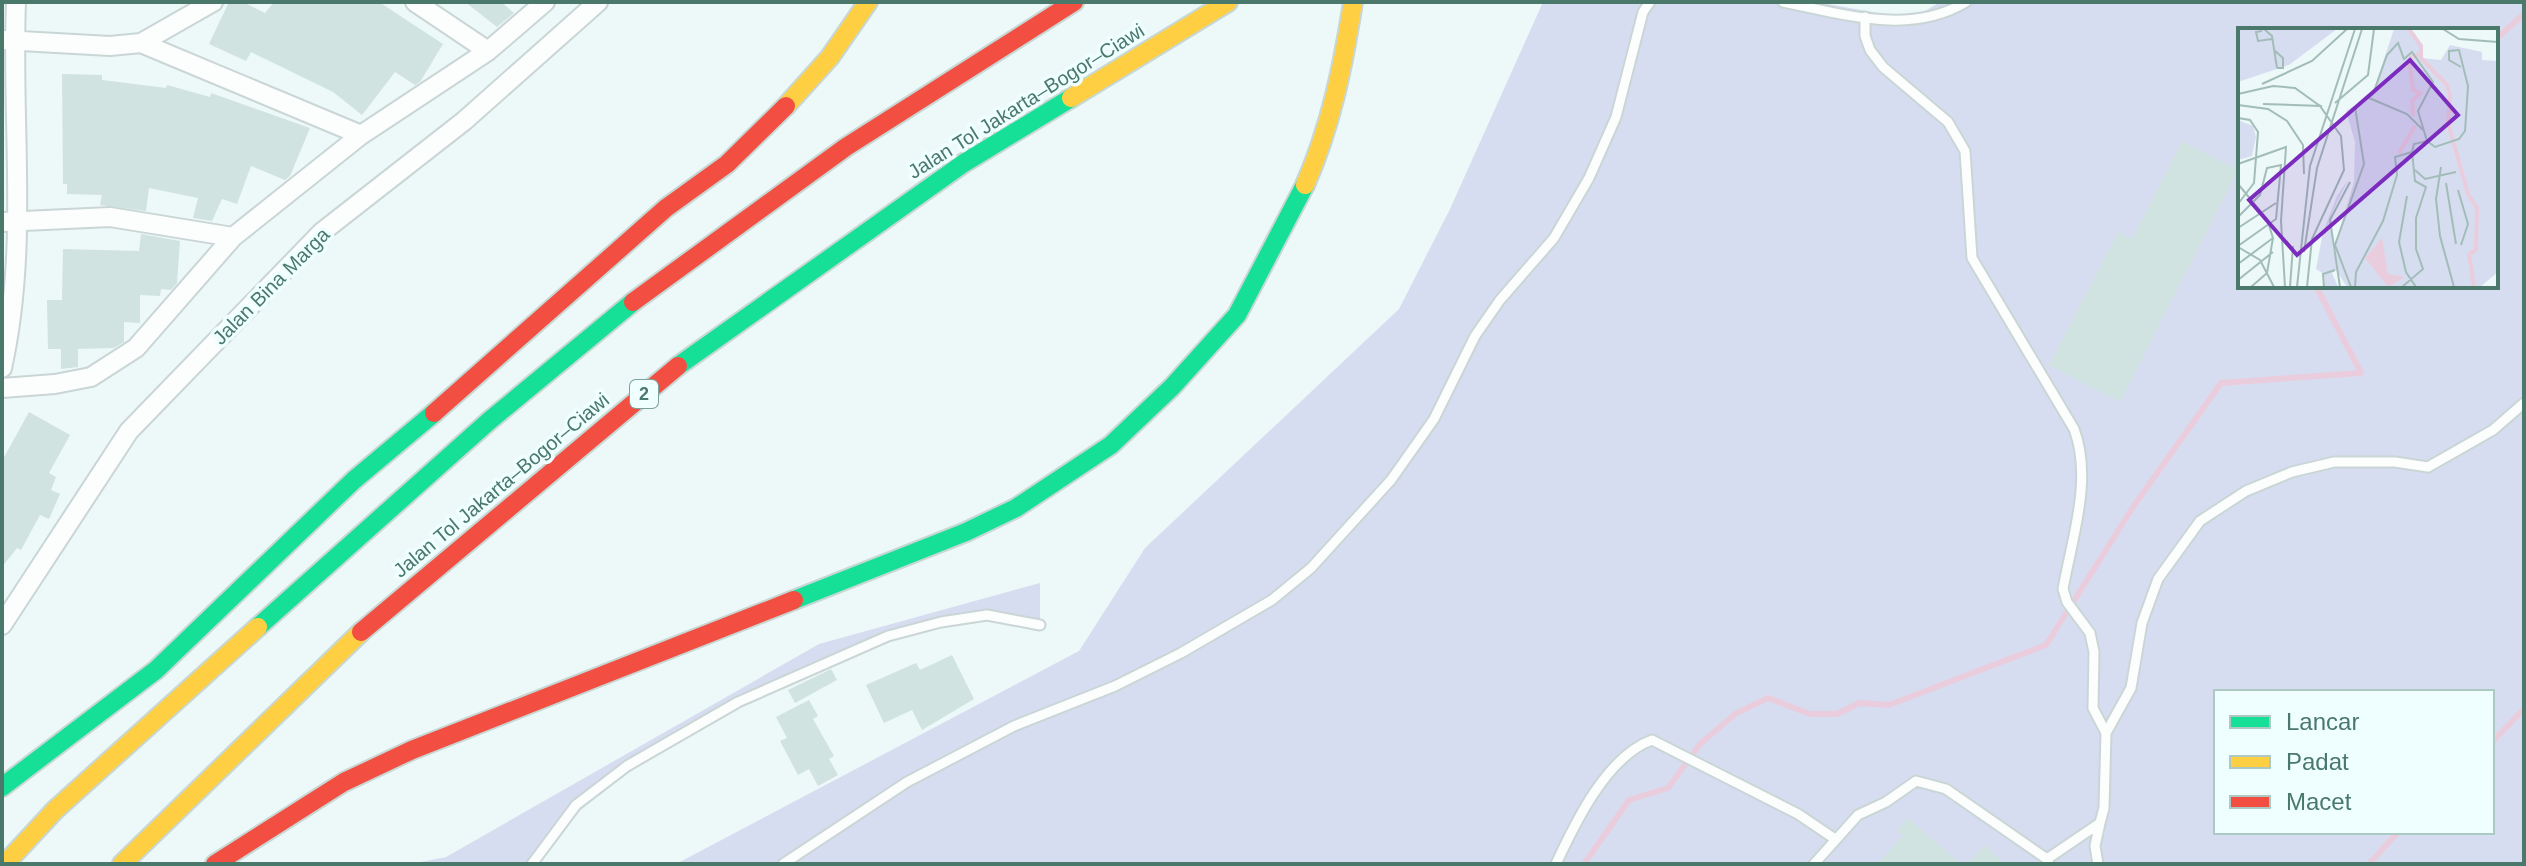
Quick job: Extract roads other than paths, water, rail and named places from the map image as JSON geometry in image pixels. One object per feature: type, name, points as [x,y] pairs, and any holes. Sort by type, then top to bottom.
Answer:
[{"type":"highway","points":[[2,787],[156,670],[354,480],[544,319],[659,213],[727,164],[763,132],[830,57],[868,2]]},
{"type":"highway","points":[[5,864],[55,810],[491,420],[644,295],[809,171],[1074,2]]},
{"type":"highway","name":"Jalan Tol Jakarta–Bogor–Ciawi","points":[[122,864],[347,644],[695,352],[964,163],[1228,2]]},
{"type":"highway","points":[[215,864],[344,782],[412,750],[966,532],[1016,508],[1083,466],[1172,387],[1237,315],[1291,218],[1325,141],[1344,61],[1353,2]]},
{"type":"street","points":[[2,368],[15,312],[10,221],[8,40],[16,2]]},
{"type":"street","points":[[8,40],[110,46],[141,43],[213,2]]},
{"type":"street","points":[[415,2],[488,51]]},
{"type":"street","points":[[2,388],[55,384],[91,377],[136,348],[233,237],[361,135],[488,51],[545,2]]},
{"type":"street","name":"Jalan Bina Marga","points":[[2,625],[129,431],[322,232],[464,121],[598,2]]},
{"type":"street","points":[[141,43],[361,135]]},
{"type":"street","points":[[10,221],[110,217],[233,237]]},
{"type":"lane","points":[[783,864],[907,782],[1014,726],[1115,686],[1181,653],[1272,600],[1311,568],[1391,480],[1434,419],[1475,336],[1500,300],[1554,238],[1589,178],[1616,117],[1643,12],[1650,2]]},
{"type":"lane","points":[[1783,2],[1900,22],[1929,19],[1966,2]]},
{"type":"lane","points":[[1865,17],[1865,36],[1870,50],[1883,67],[1948,122],[1965,151],[1972,258],[2074,429],[2082,450],[2082,482],[2063,589],[2067,602],[2090,633],[2094,652],[2093,708],[2106,733]]},
{"type":"lane","points":[[2098,864],[2095,846],[2104,808],[2106,733],[2131,688],[2142,623],[2158,579],[2200,521],[2246,491],[2292,472],[2334,462],[2395,462],[2428,467],[2459,452],[2524,403]]},
{"type":"lane","points":[[532,864],[576,805],[627,766],[738,702],[888,636],[941,622],[987,615],[1040,625]]},
{"type":"lane","points":[[1556,864],[1582,808],[1636,745],[1652,740],[1798,814],[1835,839]]},
{"type":"lane","points":[[1814,864],[1858,815],[1886,802],[1916,781],[1946,789],[2048,861],[2100,823]]},
{"type":"waterway","points":[[2498,37],[2524,14]]},
{"type":"waterway","points":[[1584,864],[1629,800],[1668,788],[1700,744],[1735,714],[1768,698],[1810,714],[1837,714],[1859,703],[1889,705],[2046,645],[2133,507],[2221,383],[2361,373],[2317,288]]},
{"type":"waterway","points":[[2494,740],[2524,709]]},
{"type":"waterway","points":[[2369,864],[2396,834]]}]
